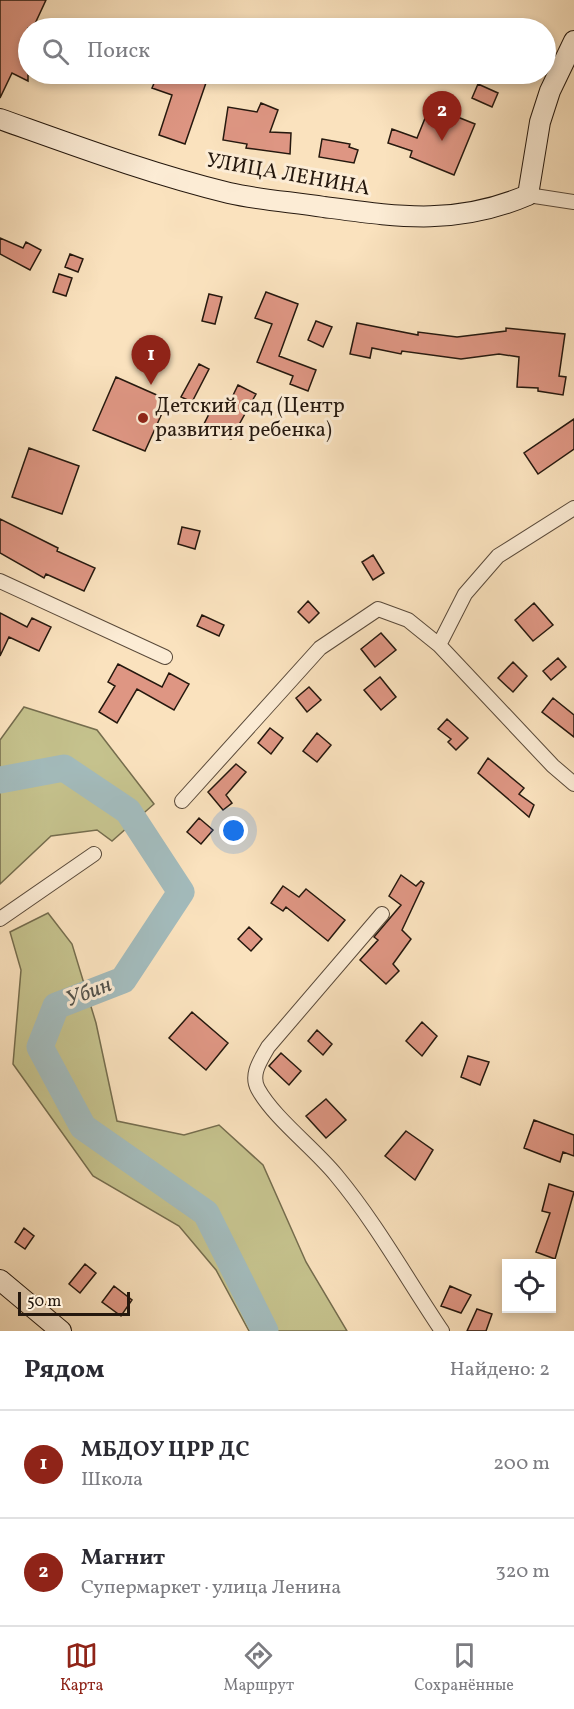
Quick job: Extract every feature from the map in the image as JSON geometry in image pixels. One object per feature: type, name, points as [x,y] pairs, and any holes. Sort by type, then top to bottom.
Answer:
[{"type":"street","points":[[556,78],[574,41]]},
{"type":"street","points":[[553,84],[540,122],[528,195],[574,202]]},
{"type":"street","name":"УЛИЦА ЛЕНИНА","points":[[0,119],[125,164],[231,193],[395,217],[468,215],[496,209],[528,195]]},
{"type":"street","points":[[439,645],[465,594],[498,556],[574,508]]},
{"type":"street","points":[[0,581],[165,657]]},
{"type":"street","points":[[182,801],[321,648],[378,609],[408,620],[439,645],[553,766],[574,784]]},
{"type":"street","points":[[0,919],[94,854]]},
{"type":"street","points":[[382,914],[268,1047],[255,1072],[257,1088],[273,1109],[334,1172],[368,1215],[442,1331]]},
{"type":"street","points":[[0,1280],[61,1331]]},
{"type":"shaded area","points":[[24,707],[97,730],[154,804],[112,841],[97,830],[51,836],[0,884],[0,740]]},
{"type":"shaded area","points":[[48,913],[72,944],[96,1023],[117,1121],[184,1135],[219,1125],[263,1165],[306,1262],[347,1331],[249,1331],[216,1270],[179,1226],[93,1176],[13,1064],[21,970],[10,932]]},
{"type":"building","points":[[0,0],[46,0],[38,18],[18,18],[18,76],[12,73],[0,98]]},
{"type":"building","points":[[154,84],[206,84],[185,144],[159,135],[172,95],[152,88]]},
{"type":"building","points":[[478,84],[498,93],[492,107],[472,98]]},
{"type":"building","points":[[261,103],[278,110],[270,132],[291,133],[290,154],[246,148],[247,144],[223,140],[228,107],[257,112]]},
{"type":"building","points":[[430,106],[475,124],[454,175],[410,157],[412,151],[388,143],[392,129],[417,138]]},
{"type":"building","points":[[322,139],[350,144],[349,147],[358,150],[354,163],[319,157]]},
{"type":"building","points":[[0,238],[23,248],[26,242],[41,250],[30,270],[0,254]]},
{"type":"building","points":[[70,254],[83,259],[78,272],[65,267]]},
{"type":"building","points":[[59,274],[72,278],[66,296],[53,292]]},
{"type":"building","points":[[266,292],[298,304],[279,356],[316,370],[308,391],[290,384],[293,376],[257,362],[272,324],[255,318]]},
{"type":"building","points":[[209,294],[222,297],[215,324],[202,321]]},
{"type":"building","points":[[316,321],[332,327],[323,347],[308,340]]},
{"type":"building","points":[[357,323],[418,335],[418,332],[457,337],[506,331],[506,328],[565,334],[559,376],[566,377],[563,395],[538,391],[538,388],[517,387],[519,357],[499,354],[461,359],[402,351],[401,354],[372,348],[370,358],[350,354]]},
{"type":"building","points":[[199,364],[209,369],[192,402],[181,397]]},
{"type":"building","name":"Детский сад (Центр развития ребенка)","points":[[116,377],[168,400],[145,451],[93,430]]},
{"type":"building","points":[[238,385],[256,394],[231,439],[203,426],[212,408],[224,414]]},
{"type":"building","points":[[574,419],[574,449],[538,474],[524,453]]},
{"type":"building","points":[[29,448],[79,466],[62,514],[12,497]]},
{"type":"building","points":[[0,519],[58,548],[57,551],[95,568],[84,591],[46,574],[44,578],[0,553]]},
{"type":"building","points":[[182,527],[200,531],[195,549],[178,544]]},
{"type":"building","points":[[373,555],[384,573],[373,580],[362,562]]},
{"type":"building","points":[[308,601],[319,613],[309,623],[298,612]]},
{"type":"building","points":[[534,603],[553,625],[533,641],[515,620]]},
{"type":"building","points":[[0,613],[27,627],[32,618],[51,627],[39,651],[9,637],[0,656]]},
{"type":"building","points":[[202,615],[224,625],[219,636],[197,626]]},
{"type":"building","points":[[381,633],[396,650],[375,667],[361,649]]},
{"type":"building","points":[[558,658],[566,667],[551,680],[543,671]]},
{"type":"building","points":[[513,662],[527,676],[513,692],[498,678]]},
{"type":"building","points":[[118,664],[162,687],[169,673],[189,684],[174,710],[137,689],[117,723],[99,712],[115,686],[108,682]]},
{"type":"building","points":[[380,677],[396,697],[381,710],[364,690]]},
{"type":"building","points":[[309,687],[321,700],[307,712],[296,698]]},
{"type":"building","points":[[553,698],[574,715],[574,737],[542,712]]},
{"type":"building","points":[[447,719],[468,738],[456,750],[448,742],[451,739],[438,729]]},
{"type":"building","points":[[270,728],[283,738],[271,754],[258,743]]},
{"type":"building","points":[[317,733],[331,745],[317,762],[303,751]]},
{"type":"building","points":[[488,758],[524,788],[519,794],[534,805],[529,817],[478,773]]},
{"type":"building","points":[[236,764],[246,772],[226,795],[232,803],[223,810],[208,792]]},
{"type":"building","points":[[199,818],[213,830],[201,844],[187,832]]},
{"type":"building","points":[[401,875],[416,886],[421,881],[424,883],[402,930],[411,939],[393,964],[399,971],[386,984],[360,960],[378,940],[374,937],[401,905],[389,896]]},
{"type":"building","points":[[283,886],[299,897],[306,889],[345,920],[328,941],[286,907],[283,911],[271,903]]},
{"type":"building","points":[[249,927],[262,939],[251,951],[238,939]]},
{"type":"building","points":[[192,1012],[228,1043],[206,1070],[169,1038]]},
{"type":"building","points":[[422,1022],[437,1036],[422,1056],[406,1041]]},
{"type":"building","points":[[317,1030],[332,1044],[323,1055],[308,1041]]},
{"type":"building","points":[[281,1053],[301,1071],[289,1085],[269,1066]]},
{"type":"building","points":[[468,1056],[489,1062],[480,1085],[461,1077]]},
{"type":"building","points":[[326,1099],[346,1120],[326,1138],[306,1116]]},
{"type":"building","points":[[534,1120],[574,1135],[574,1156],[563,1152],[560,1162],[524,1148]]},
{"type":"building","points":[[406,1131],[433,1150],[415,1180],[385,1156]]},
{"type":"building","points":[[549,1184],[574,1192],[555,1259],[536,1252],[550,1213],[542,1211]]},
{"type":"building","points":[[24,1228],[34,1236],[25,1249],[15,1242]]},
{"type":"building","points":[[85,1264],[96,1273],[80,1293],[69,1284]]},
{"type":"building","points":[[114,1286],[132,1300],[121,1316],[102,1302]]},
{"type":"building","points":[[450,1286],[471,1295],[461,1313],[441,1306]]},
{"type":"building","points":[[477,1309],[492,1314],[486,1331],[467,1331]]},
{"type":"waterway","name":"Убин","points":[[0,780],[64,768],[128,811],[181,892],[123,980],[56,1006],[40,1047],[83,1127],[206,1213],[265,1331]]},
{"type":"place","name":"Магнит","points":[[442,141]]},
{"type":"place","name":"МБДОУ ЦРР ДС","points":[[151,385]]},
{"type":"place","name":"Детский сад (Центр развития ребенка)","points":[[143,418]]}]
